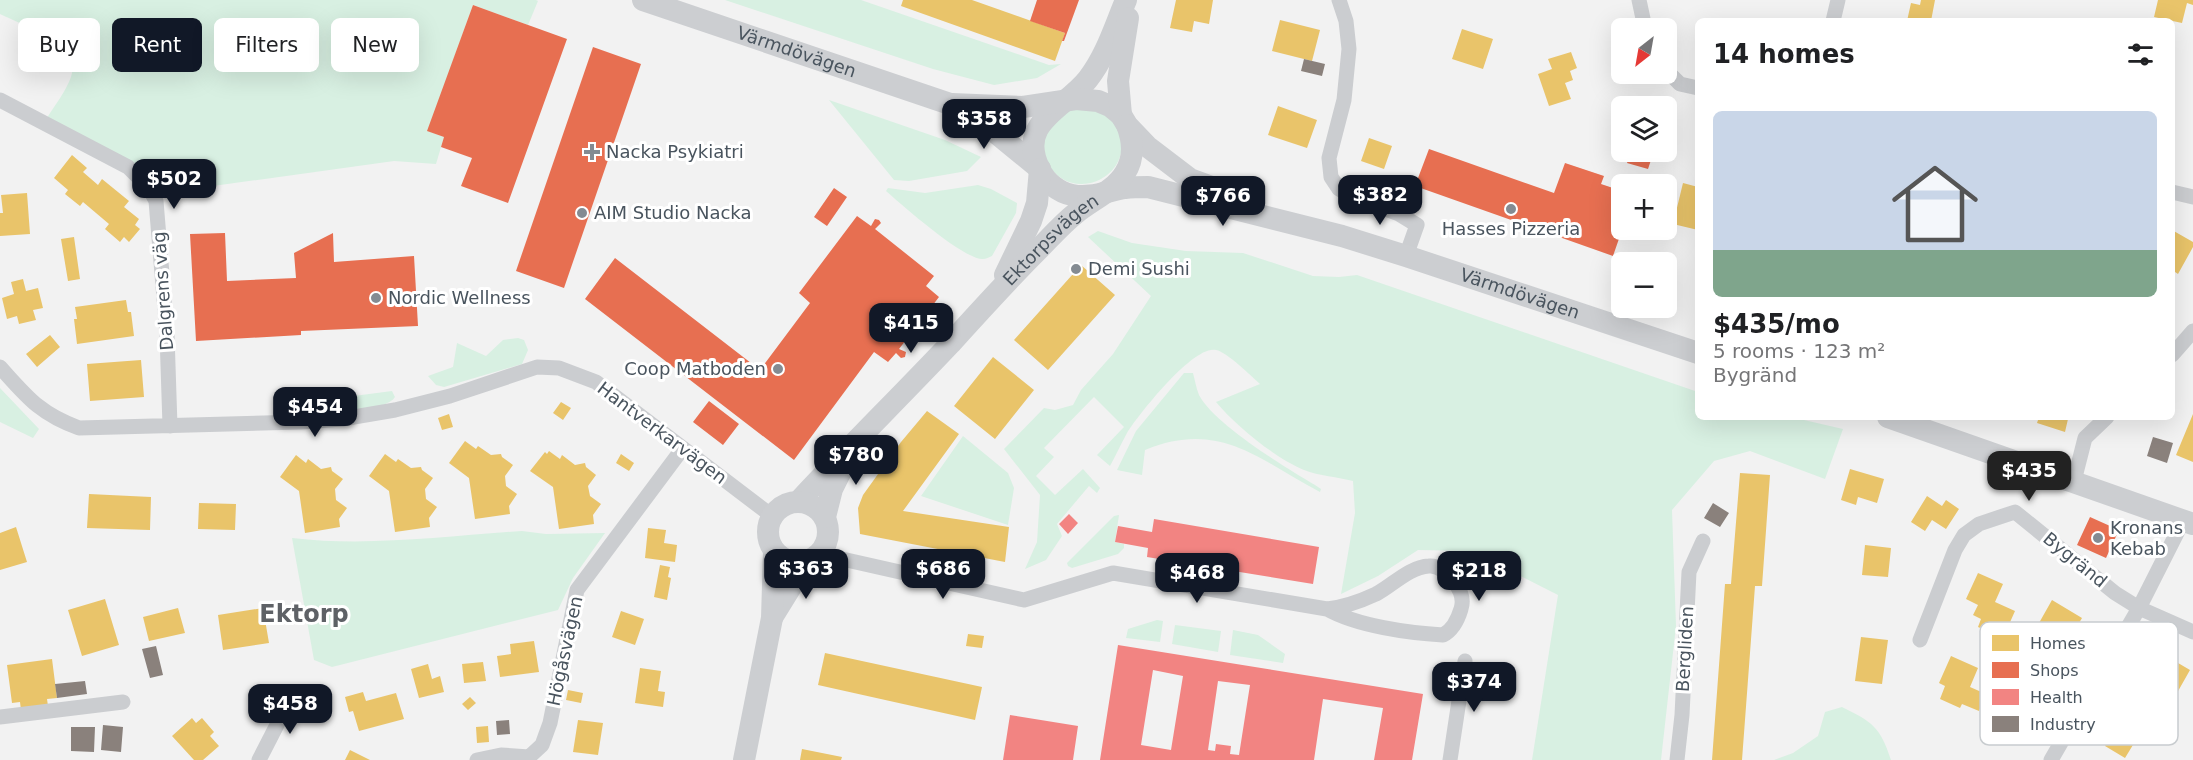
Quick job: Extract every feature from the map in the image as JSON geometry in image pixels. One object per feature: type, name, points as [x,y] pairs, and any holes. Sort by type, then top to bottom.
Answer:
[{"type":"main road","name":"Värmdövägen","points":[[643,0],[950,104],[996,133],[1040,169],[1046,180],[1069,195],[1094,196],[1128,188],[1148,187],[1342,236],[1406,255],[1695,352]]},
{"type":"main road","points":[[1040,169],[1035,158],[1034,146],[1037,133],[1045,117],[1088,80],[1111,36],[1125,0]]},
{"type":"main road","points":[[1105,192],[1125,174],[1133,150],[1132,137],[1124,120],[1118,81],[1131,0]]},
{"type":"main road","name":"Värmdövägen","points":[[950,104],[1023,107],[1087,98],[1098,100],[1110,106],[1160,157],[1190,179],[1342,236]]},
{"type":"main road","name":"Ektorpsvägen","points":[[998,290],[1037,204],[1040,169]]},
{"type":"main road","name":"Ektorpsvägen","points":[[799,501],[949,345],[998,290],[1072,216],[1105,192]]},
{"type":"main road","points":[[1897,420],[2188,523]]},
{"type":"main road","name":"Ektorpsvägen","points":[[825,517],[832,489],[855,443]]},
{"type":"main road","points":[[772,618],[828,537],[825,517],[818,509],[799,501],[779,508],[772,516],[768,527],[768,540],[774,551],[784,559],[795,562],[813,558]]},
{"type":"main road","points":[[744,760],[772,618],[774,551]]},
{"type":"street","points":[[1339,0],[1346,21],[1349,49],[1344,100],[1329,158],[1331,177],[1339,189],[1355,198],[1399,214],[1417,225],[1406,255]]},
{"type":"street","points":[[1639,0],[1643,18]]},
{"type":"street","points":[[1834,18],[1838,0]]},
{"type":"street","points":[[1677,81],[1680,84],[1695,87]]},
{"type":"street","name":"Dalgrens väg","points":[[0,100],[128,167],[149,188],[156,201],[167,335],[170,426]]},
{"type":"street","points":[[2175,193],[2193,197]]},
{"type":"street","points":[[2175,352],[2193,331]]},
{"type":"street","points":[[0,367],[32,403],[54,418],[79,428],[170,426]]},
{"type":"street","name":"Hantverkarvägen","points":[[170,426],[301,422],[363,416],[450,396],[537,367],[559,368],[596,382],[772,516]]},
{"type":"street","points":[[2074,481],[2085,438],[2104,420]]},
{"type":"street","name":"Högåsvägen","points":[[477,760],[501,755],[529,757],[542,745],[550,723],[577,590],[683,448]]},
{"type":"street","name":"Bygränd","points":[[1920,640],[1964,535],[1979,524],[2015,512],[2115,593],[2139,609],[2170,622]]},
{"type":"street","points":[[2131,622],[2188,523]]},
{"type":"street","name":"Bergliden","points":[[1677,760],[1682,715],[1689,572],[1703,541]]},
{"type":"street","points":[[813,558],[1024,600],[1113,573],[1328,609],[1350,605],[1377,593],[1416,568],[1431,565],[1440,569],[1457,585],[1462,603],[1455,624],[1443,634],[1406,632],[1340,616],[1328,609]]},
{"type":"street","name":"Bygränd","points":[[2178,626],[2193,632]]},
{"type":"street","points":[[1450,760],[1465,661]]},
{"type":"street","points":[[259,760],[279,721],[303,697]]},
{"type":"street","points":[[0,717],[123,702]]},
{"type":"street","points":[[2050,760],[2059,745]]},
{"type":"green space","points":[[0,0],[538,1],[528,25],[473,5],[428,131],[444,137],[436,164],[394,161],[163,193],[143,168],[47,118],[69,82],[71,72],[100,72],[100,18],[18,18],[18,22],[0,14]]},
{"type":"green space","points":[[725,0],[861,0],[1049,65],[1061,64],[1037,78],[994,85],[933,69]]},
{"type":"green space","points":[[829,100],[945,140],[981,157],[967,171],[909,181],[894,180]]},
{"type":"green space","points":[[1065,110],[1101,110],[1116,125],[1122,144],[1119,159],[1111,171],[1100,180],[1086,184],[1071,183],[1058,176],[1047,162],[1043,146],[1046,133]]},
{"type":"green space","points":[[978,185],[991,189],[1017,203],[1016,213],[992,256],[983,259],[974,257],[948,242],[886,191],[888,188],[925,193]]},
{"type":"green space","points":[[1098,231],[1132,243],[1186,251],[1243,253],[1313,276],[1357,275],[1695,391],[1695,420],[1804,420],[1843,429],[1825,479],[1750,451],[1714,461],[1672,510],[1676,626],[1661,760],[1532,760],[1558,595],[1471,551],[1418,550],[1378,576],[1341,594],[1355,513],[1353,481],[1316,474],[1293,465],[1269,450],[1234,421],[1216,402],[1260,384],[1232,360],[1216,350],[1206,351],[1194,358],[1154,397],[1127,433],[1110,466],[1097,455],[1124,427],[1094,397],[1044,448],[1054,457],[1036,476],[1055,495],[1083,469],[1100,488],[1097,493],[1089,486],[1057,524],[1062,536],[1046,560],[1025,569],[1037,542],[1040,495],[1004,449],[1044,408],[1055,410],[1073,405],[1081,390],[1113,354],[1151,296],[1088,237]]},
{"type":"green space","points":[[518,338],[524,340],[528,350],[522,364],[444,387],[436,385],[428,376],[453,367],[457,343],[486,356],[503,340]]},
{"type":"green space","points":[[1184,373],[1193,373],[1199,395],[1219,419],[1252,444],[1321,489],[1320,492],[1258,456],[1217,441],[1195,439],[1172,442],[1145,450],[1142,475],[1117,470],[1136,431]]},
{"type":"green space","points":[[0,388],[39,429],[33,438],[0,422]]},
{"type":"green space","points":[[392,391],[395,397],[380,406],[355,411],[308,415],[308,402]]},
{"type":"green space","points":[[963,436],[1008,473],[1014,488],[1008,525],[921,496]]},
{"type":"green space","points":[[1119,515],[1115,542],[1124,544],[1124,548],[1118,554],[1072,568],[1068,566],[1067,563],[1114,516]]},
{"type":"green space","points":[[522,531],[546,534],[605,533],[573,578],[558,610],[332,667],[314,660],[292,538],[378,541]]},
{"type":"green space","points":[[1157,620],[1163,621],[1160,642],[1126,638],[1128,629]]},
{"type":"green space","points":[[1175,625],[1221,631],[1218,652],[1172,644]]},
{"type":"green space","points":[[1233,630],[1258,635],[1285,654],[1283,663],[1230,655]]},
{"type":"green space","points":[[1842,707],[1874,726],[1883,739],[1891,760],[1774,760],[1793,753],[1818,736],[1825,712]]},
{"type":"building: Homes","points":[[903,0],[972,0],[1065,33],[1055,61],[901,6]]},
{"type":"building: Homes","points":[[1176,0],[1213,0],[1209,24],[1194,21],[1192,32],[1170,28]]},
{"type":"building: Homes","points":[[1921,0],[1935,0],[1932,18],[1908,18],[1911,3],[1920,5]]},
{"type":"building: Homes","points":[[2158,0],[2193,0],[2193,5],[2187,3],[2182,23],[2175,22],[2175,18],[2154,17]]},
{"type":"building: Homes","points":[[1280,20],[1320,30],[1312,61],[1272,51]]},
{"type":"building: Homes","points":[[1462,29],[1493,39],[1483,69],[1452,59]]},
{"type":"building: Homes","points":[[1571,52],[1577,68],[1570,71],[1573,80],[1565,83],[1571,99],[1549,106],[1538,74],[1552,69],[1548,59]]},
{"type":"building: Homes","points":[[1278,106],[1317,120],[1307,148],[1268,135]]},
{"type":"building: Homes","points":[[1369,138],[1392,146],[1384,169],[1361,161]]},
{"type":"building: Homes","points":[[72,155],[87,168],[83,172],[98,185],[102,179],[129,201],[124,207],[139,219],[135,225],[140,229],[129,242],[124,237],[120,242],[105,229],[109,224],[83,202],[80,206],[65,194],[68,190],[54,178]]},
{"type":"building: Homes","points":[[1683,183],[1695,186],[1695,229],[1677,225],[1677,208]]},
{"type":"building: Homes","points":[[27,193],[30,234],[0,236],[0,213],[3,213],[1,195]]},
{"type":"building: Homes","points":[[2175,232],[2193,242],[2193,247],[2178,274],[2175,272]]},
{"type":"building: Homes","points":[[74,237],[80,279],[68,281],[61,239]]},
{"type":"building: Homes","points":[[1081,265],[1115,295],[1048,370],[1014,340]]},
{"type":"building: Homes","points":[[23,279],[26,291],[38,288],[43,308],[33,310],[36,320],[19,324],[17,316],[7,319],[2,298],[14,294],[11,282]]},
{"type":"building: Homes","points":[[126,300],[128,312],[131,312],[134,336],[77,344],[75,307]]},
{"type":"building: Homes","points":[[50,335],[60,347],[37,367],[26,354]]},
{"type":"building: Homes","points":[[993,357],[1034,390],[995,439],[954,406]]},
{"type":"building: Homes","points":[[141,360],[144,397],[90,401],[87,364]]},
{"type":"building: Homes","points":[[561,402],[571,408],[563,420],[553,413]]},
{"type":"building: Homes","points":[[927,411],[959,434],[903,511],[1009,527],[1005,562],[860,534],[858,508],[863,495],[901,442]]},
{"type":"building: Homes","points":[[449,414],[453,427],[442,430],[438,418]]},
{"type":"building: Homes","points":[[2193,414],[2193,462],[2176,455]]},
{"type":"building: Homes","points":[[2038,420],[2068,420],[2065,432],[2037,423]]},
{"type":"building: Homes","points":[[465,441],[476,449],[478,446],[491,455],[501,454],[513,465],[505,476],[506,486],[517,494],[509,506],[510,514],[475,519],[469,478],[449,463]]},
{"type":"building: Homes","points":[[549,451],[560,459],[562,455],[575,465],[585,463],[586,467],[596,475],[588,486],[590,496],[601,504],[593,515],[594,524],[559,529],[553,487],[530,471],[545,452],[547,454]]},
{"type":"building: Homes","points":[[385,454],[396,462],[398,459],[411,468],[421,467],[433,478],[425,489],[426,499],[437,507],[429,518],[430,527],[395,532],[389,491],[369,476]]},
{"type":"building: Homes","points":[[621,454],[634,463],[629,471],[616,463]]},
{"type":"building: Homes","points":[[296,455],[306,463],[308,459],[321,469],[331,467],[332,471],[343,479],[335,489],[336,500],[347,508],[339,519],[340,527],[305,533],[299,491],[280,477]]},
{"type":"building: Homes","points":[[1850,469],[1884,479],[1877,503],[1858,497],[1856,505],[1841,500]]},
{"type":"building: Homes","points":[[1740,473],[1770,475],[1762,586],[1755,586],[1742,760],[1712,760],[1725,584],[1731,584]]},
{"type":"building: Homes","points":[[89,494],[151,497],[150,530],[87,528]]},
{"type":"building: Homes","points":[[1927,496],[1942,506],[1946,500],[1959,509],[1946,529],[1932,520],[1925,531],[1911,522]]},
{"type":"building: Homes","points":[[199,503],[236,504],[235,530],[198,529]]},
{"type":"building: Homes","points":[[16,527],[27,562],[0,570],[0,533]]},
{"type":"building: Homes","points":[[648,528],[666,530],[664,543],[677,545],[675,562],[645,558]]},
{"type":"building: Homes","points":[[1865,545],[1891,548],[1888,577],[1862,575]]},
{"type":"building: Homes","points":[[660,565],[670,567],[668,577],[671,578],[667,600],[654,597]]},
{"type":"building: Homes","points":[[1978,573],[2003,584],[1995,602],[2015,611],[2010,622],[1980,622],[1980,628],[1978,627],[1981,619],[1973,615],[1978,605],[1966,599]]},
{"type":"building: Homes","points":[[105,599],[119,645],[82,656],[68,610]]},
{"type":"building: Homes","points":[[2052,600],[2082,618],[2080,622],[2040,622]]},
{"type":"building: Homes","points":[[178,608],[185,633],[149,641],[143,617]]},
{"type":"building: Homes","points":[[263,608],[269,643],[223,650],[218,615]]},
{"type":"building: Homes","points":[[621,611],[644,619],[635,645],[612,637]]},
{"type":"building: Homes","points":[[968,634],[984,636],[982,648],[966,646]]},
{"type":"building: Homes","points":[[1861,637],[1888,640],[1882,684],[1855,681]]},
{"type":"building: Homes","points":[[534,641],[539,672],[500,677],[497,656],[511,654],[510,644]]},
{"type":"building: Homes","points":[[825,653],[982,687],[975,720],[818,685]]},
{"type":"building: Homes","points":[[1951,656],[1978,668],[1970,687],[1980,691],[1979,711],[1962,704],[1960,708],[1940,699],[1945,686],[1939,683]]},
{"type":"building: Homes","points":[[52,659],[57,698],[47,699],[48,706],[21,710],[20,702],[12,703],[7,665]]},
{"type":"building: Homes","points":[[483,662],[486,681],[464,683],[462,664]]},
{"type":"building: Homes","points":[[2178,663],[2190,670],[2178,691]]},
{"type":"building: Homes","points":[[428,664],[432,679],[440,676],[444,692],[419,698],[411,669]]},
{"type":"building: Homes","points":[[640,668],[661,671],[658,691],[665,692],[663,707],[635,703]]},
{"type":"building: Homes","points":[[568,690],[583,693],[581,703],[566,700]]},
{"type":"building: Homes","points":[[363,692],[366,701],[396,693],[404,719],[359,731],[353,711],[349,712],[345,697]]},
{"type":"building: Homes","points":[[470,697],[476,703],[468,710],[462,704]]},
{"type":"building: Homes","points":[[192,718],[196,723],[202,718],[214,732],[210,736],[219,746],[203,760],[194,760],[172,736]]},
{"type":"building: Homes","points":[[578,720],[603,723],[598,755],[573,752]]},
{"type":"building: Homes","points":[[488,726],[489,742],[477,743],[476,727]]},
{"type":"building: Homes","points":[[2106,745],[2133,745],[2125,758]]},
{"type":"building: Homes","points":[[802,749],[842,757],[841,760],[800,760]]},
{"type":"building: Homes","points":[[350,750],[370,760],[345,760]]},
{"type":"building: Shops","points":[[1037,0],[1079,0],[1064,41],[1062,41],[1065,33],[1030,21]]},
{"type":"building: Shops","points":[[473,5],[567,39],[508,203],[461,186],[472,158],[441,147],[444,137],[427,131]]},
{"type":"building: Shops","points":[[593,47],[641,64],[564,288],[516,271]]},
{"type":"building: Shops","points":[[1429,149],[1554,193],[1565,163],[1604,176],[1601,184],[1611,187],[1611,240],[1619,240],[1611,255],[1415,186]]},
{"type":"building: Shops","points":[[1627,162],[1650,162],[1648,169]]},
{"type":"building: Shops","points":[[834,188],[847,197],[827,226],[814,217]]},
{"type":"building: Shops","points":[[857,216],[871,226],[875,219],[879,220],[881,223],[875,229],[934,276],[926,286],[939,297],[899,349],[906,352],[905,357],[901,358],[896,353],[888,362],[874,352],[794,460],[585,299],[615,258],[760,370],[810,303],[799,293]]},
{"type":"building: Shops","points":[[225,233],[227,281],[296,278],[294,253],[333,233],[334,262],[414,256],[418,326],[301,331],[301,335],[196,341],[190,234]]},
{"type":"building: Shops","points":[[709,401],[739,424],[723,445],[693,422]]},
{"type":"building: Shops","name":"Kronans Kebab","points":[[2090,517],[2119,530],[2106,558],[2077,545]]},
{"type":"building: Health","points":[[1069,514],[1078,523],[1068,534],[1059,524]]},
{"type":"building: Health","points":[[1154,519],[1319,547],[1313,584],[1147,557],[1148,548],[1115,542],[1118,526],[1152,532]]},
{"type":"building: Health","points":[[1118,645],[1423,694],[1412,760],[1374,760],[1383,708],[1323,699],[1314,760],[1100,760]],"holes":[[[1153,670],[1183,676],[1171,750],[1141,745]],[[1218,681],[1250,685],[1239,755],[1230,754],[1231,746],[1216,744],[1215,751],[1208,750]]]},
{"type":"building: Health","points":[[1010,715],[1078,726],[1073,760],[1003,760]]},
{"type":"building: Industry","points":[[1304,59],[1325,64],[1322,76],[1301,71]]},
{"type":"building: Industry","points":[[2153,437],[2173,443],[2167,463],[2147,456]]},
{"type":"building: Industry","points":[[1713,503],[1729,513],[1720,527],[1704,518]]},
{"type":"building: Industry","points":[[156,646],[163,675],[150,678],[142,649]]},
{"type":"building: Industry","points":[[85,681],[87,694],[57,698],[55,684]]},
{"type":"building: Industry","points":[[509,720],[510,734],[497,735],[496,721]]},
{"type":"building: Industry","points":[[103,725],[123,727],[121,752],[101,750]]},
{"type":"building: Industry","points":[[71,727],[95,727],[94,752],[71,751]]},
{"type":"place","name":"Nacka Psykiatri","points":[[592,152]]},
{"type":"place","name":"Hasses Pizzeria","points":[[1511,209]]},
{"type":"place","name":"AIM Studio Nacka","points":[[582,213]]},
{"type":"place","name":"Demi Sushi","points":[[1076,269]]},
{"type":"place","name":"Nordic Wellness","points":[[376,298]]},
{"type":"place","name":"Coop Matboden","points":[[778,369]]},
{"type":"place","name":"Kronans Kebab","points":[[2098,538]]},
{"type":"district","name":"Ektorp","points":[[304,614]]}]
